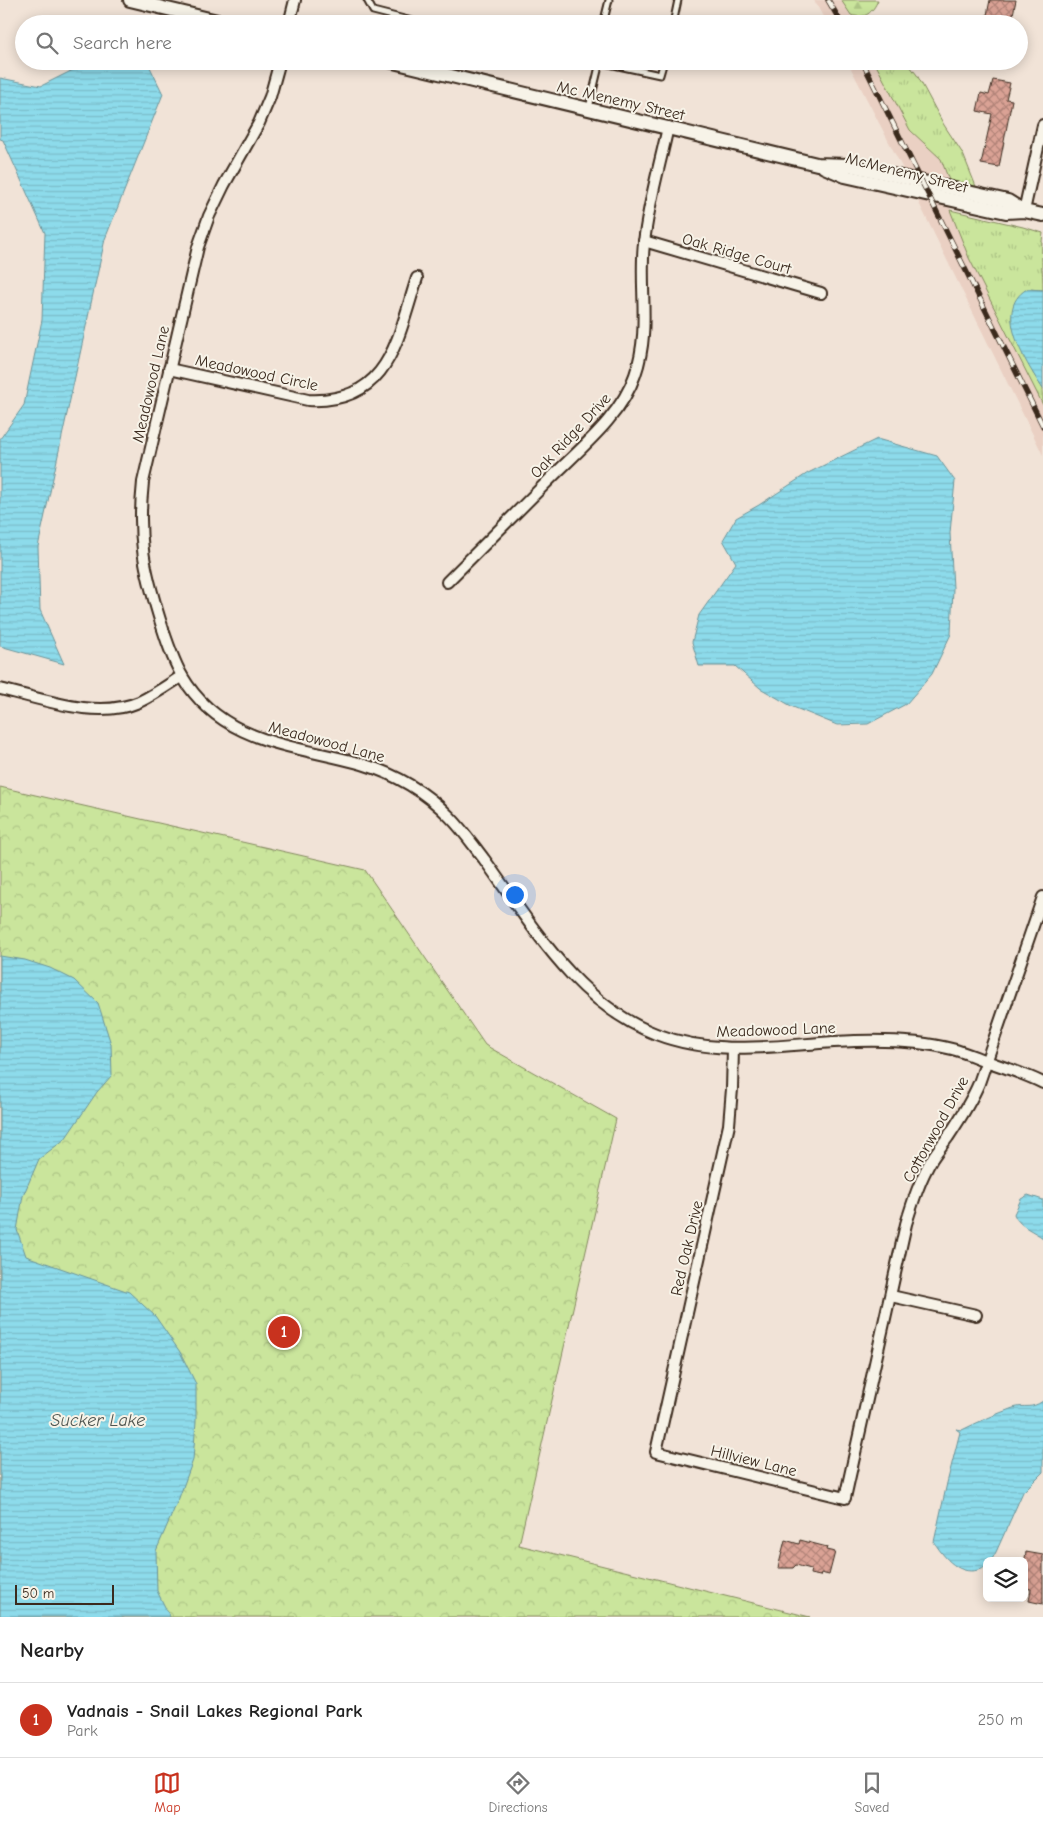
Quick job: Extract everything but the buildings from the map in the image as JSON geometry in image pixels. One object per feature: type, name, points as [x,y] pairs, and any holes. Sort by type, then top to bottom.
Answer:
[{"type":"street","points":[[130,0],[192,15]]},
{"type":"street","points":[[291,15],[295,0]]},
{"type":"street","name":"Meadowood Lane","points":[[277,70],[260,123],[224,185],[209,216],[198,247],[143,482],[140,531],[148,581],[172,656],[182,676],[201,701],[216,715],[234,727],[255,737],[363,764],[388,773],[432,800],[467,836],[575,980],[594,998],[617,1014],[657,1034],[707,1047],[733,1049],[853,1041],[922,1043],[954,1049],[987,1062],[1024,1073],[1043,1083]]},
{"type":"street","name":"Mc Menemy Street","points":[[427,70],[817,164]]},
{"type":"street","points":[[1024,210],[1043,125]]},
{"type":"street","name":"Oak Ridge Drive","points":[[447,582],[602,427],[625,397],[635,377],[644,335],[644,241],[668,127]]},
{"type":"street","name":"McMenemy Street","points":[[817,164],[848,165],[1008,201],[1024,210],[1043,215]]},
{"type":"street","name":"Oak Ridge Court","points":[[644,241],[821,293]]},
{"type":"street","name":"Meadowood Circle","points":[[169,369],[308,400],[324,401],[341,398],[368,384],[379,374],[388,360],[418,278]]},
{"type":"street","points":[[0,690],[76,707],[101,710],[119,708],[138,702],[182,676]]},
{"type":"street","name":"Cottonwood Drive","points":[[844,1498],[906,1224],[922,1178],[933,1157],[971,1102],[987,1062],[1043,898]]},
{"type":"street","name":"Red Oak Drive","points":[[656,1452],[728,1125],[732,1089],[733,1049]]},
{"type":"street","points":[[891,1296],[976,1315]]},
{"type":"street","name":"Hillview Lane","points":[[656,1452],[844,1498]]},
{"type":"lane","points":[[367,0],[373,11],[389,15]]},
{"type":"lane","points":[[605,15],[609,0]]},
{"type":"lane","points":[[675,15],[678,0]]},
{"type":"lane","points":[[588,108],[597,70]]},
{"type":"lane","points":[[638,70],[660,75],[661,70]]},
{"type":"shaded area","points":[[814,0],[842,0],[850,15],[822,15]]},
{"type":"shaded area","points":[[852,70],[883,70],[938,135],[960,185],[905,173]]},
{"type":"shaded area","points":[[916,197],[948,204],[1043,397],[1043,455]]},
{"type":"green space","points":[[841,0],[878,0],[868,14],[851,15]]},
{"type":"green space","points":[[879,70],[913,70],[944,125],[963,154],[977,189],[950,183],[941,159],[910,130]]},
{"type":"green space","points":[[950,210],[1043,233],[1043,290],[1027,289],[1033,373],[1043,389],[1043,405],[969,258]]},
{"type":"green space","points":[[0,787],[365,870],[485,1045],[616,1119],[519,1545],[810,1617],[0,1617]]},
{"type":"water","points":[[73,70],[151,70],[163,94],[105,239],[38,547],[40,610],[64,664],[0,646],[0,439],[24,405],[42,320],[45,233],[3,140],[0,139],[0,78],[41,86]]},
{"type":"water","points":[[1027,289],[1043,290],[1043,389],[1022,353],[1012,324],[1012,310],[1017,298]]},
{"type":"water","points":[[877,439],[937,456],[955,481],[950,533],[953,588],[951,634],[932,674],[906,704],[868,724],[837,725],[793,707],[760,688],[735,666],[699,666],[692,642],[699,615],[736,563],[723,540],[736,518],[808,473]]},
{"type":"water","name":"Sucker Lake","points":[[0,956],[25,960],[50,968],[74,980],[98,1003],[111,1044],[112,1075],[97,1092],[65,1139],[39,1159],[23,1196],[17,1230],[26,1256],[129,1292],[155,1316],[180,1352],[196,1384],[193,1460],[156,1551],[157,1591],[170,1617],[0,1617]]},
{"type":"water","points":[[1028,1195],[1043,1200],[1043,1238],[1019,1222],[1014,1214],[1021,1199]]},
{"type":"water","points":[[1043,1401],[1043,1472],[1023,1492],[993,1557],[983,1557],[983,1568],[979,1570],[971,1571],[957,1567],[950,1562],[934,1542],[960,1432],[956,1429],[962,1430],[1013,1408],[1035,1405]]},
{"type":"railway","points":[[828,0],[837,15]]},
{"type":"railway","points":[[866,70],[1043,426]]},
{"type":"place","name":"Vadnais - Snail Lakes Regional Park","points":[[284,1332]]}]
